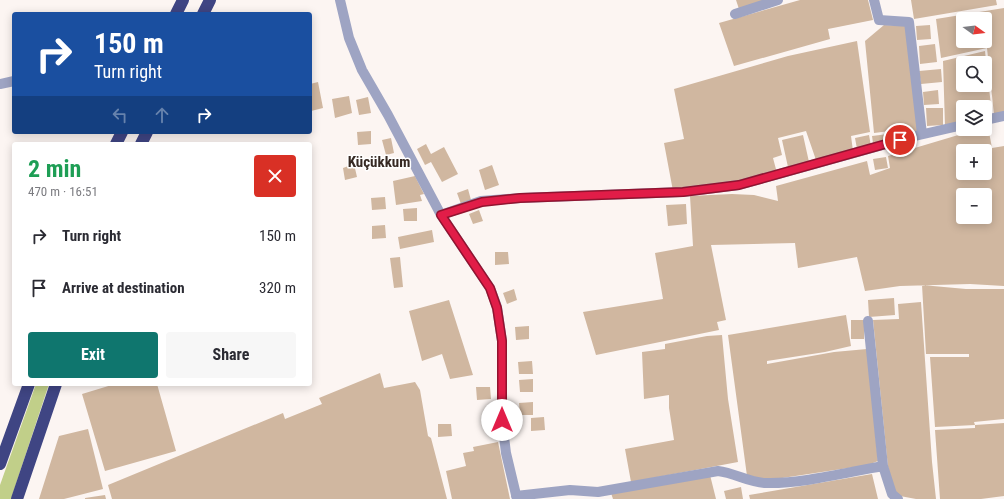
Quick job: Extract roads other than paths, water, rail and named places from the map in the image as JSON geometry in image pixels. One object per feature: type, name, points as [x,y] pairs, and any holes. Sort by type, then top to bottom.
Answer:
[{"type":"highway","points":[[177,12],[183,0]]},
{"type":"highway","points":[[204,12],[210,0]]},
{"type":"highway","points":[[0,464],[28,386]]},
{"type":"highway","points":[[18,499],[55,386]]},
{"type":"street","points":[[340,0],[349,38],[362,70],[388,114],[441,215],[490,288],[497,308],[502,341],[502,420],[506,453],[516,498],[570,490],[598,492],[718,471],[729,472],[754,482],[766,483],[791,481],[883,466]]},
{"type":"street","points":[[736,14],[778,0]]},
{"type":"street","points":[[874,0],[879,20],[909,22],[922,134]]},
{"type":"street","points":[[0,84],[12,82]]},
{"type":"street","points":[[992,119],[1004,116]]},
{"type":"street","points":[[441,215],[482,202],[520,198],[683,192],[739,185],[922,134],[956,127]]},
{"type":"street","points":[[868,321],[883,466],[892,494],[898,499]]},
{"type":"district","name":"Küçükkum","points":[[379,162]]}]
